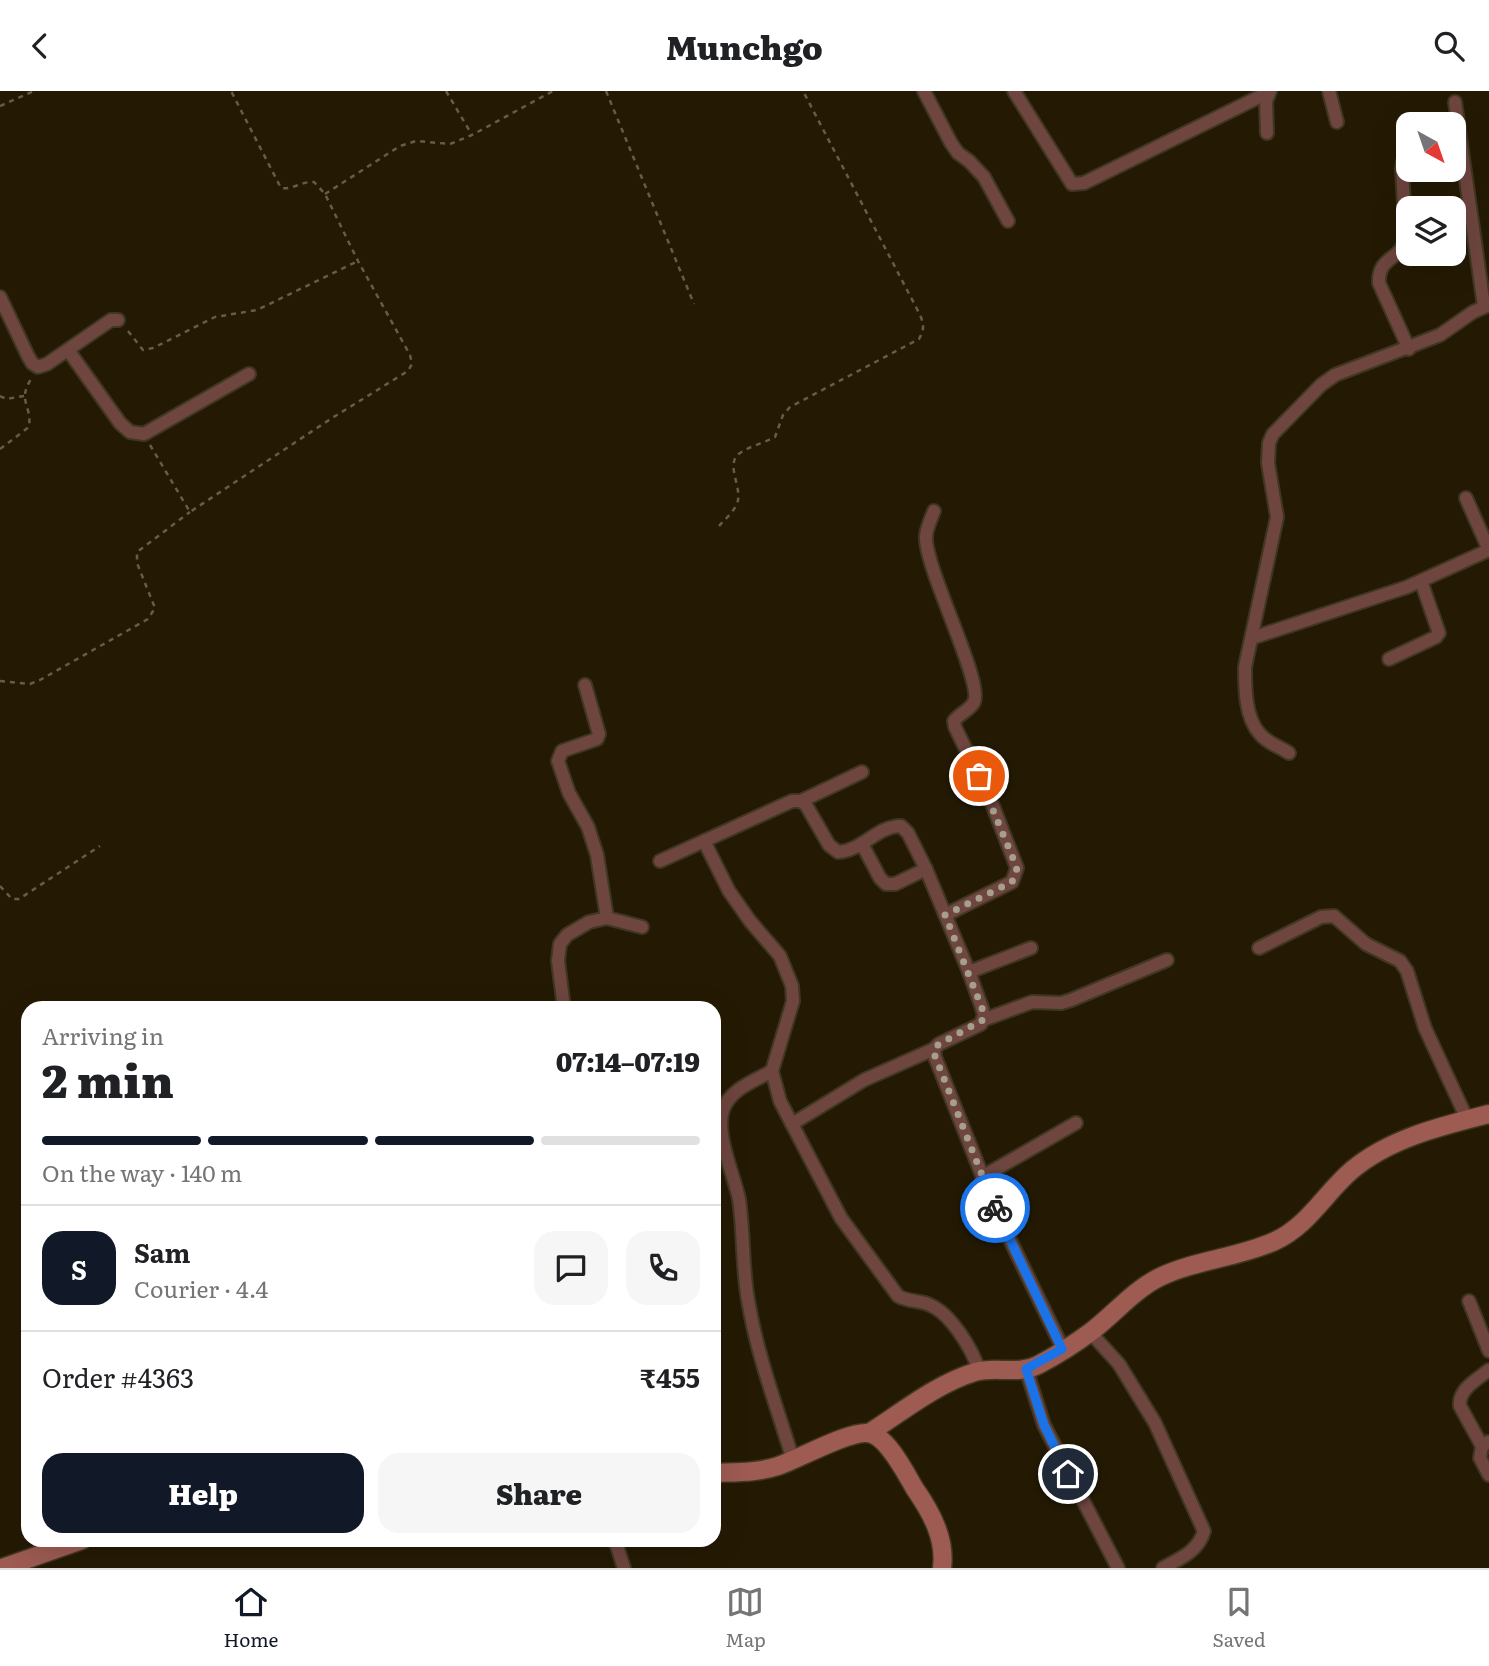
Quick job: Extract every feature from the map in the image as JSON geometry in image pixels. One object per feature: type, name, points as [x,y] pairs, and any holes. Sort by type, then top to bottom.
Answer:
[{"type":"street","points":[[924,91],[951,143],[984,177],[1008,221]]},
{"type":"street","points":[[1014,91],[1072,184],[1084,183],[1269,92]]},
{"type":"street","points":[[1328,91],[1338,122]]},
{"type":"street","points":[[1267,133],[1266,100],[1269,92]]},
{"type":"street","points":[[1455,102],[1456,112]]},
{"type":"street","points":[[1403,182],[1406,239],[1404,247],[1381,266],[1379,273],[1380,283],[1409,349]]},
{"type":"street","points":[[1289,753],[1265,739],[1254,724],[1247,699],[1245,667],[1277,517],[1268,463],[1269,443],[1273,434],[1321,385],[1335,375],[1440,335],[1486,306],[1465,182]]},
{"type":"street","points":[[0,297],[32,363],[38,366],[47,365],[111,320],[118,320]]},
{"type":"street","points":[[68,350],[120,423],[130,432],[144,434],[249,374]]},
{"type":"street","points":[[1252,638],[1421,581],[1489,550],[1466,498]]},
{"type":"street","points":[[933,511],[926,537],[930,558],[975,696],[971,706],[954,721],[955,727],[991,801],[1017,868],[1012,882],[945,915]]},
{"type":"street","points":[[1390,659],[1436,638],[1439,633],[1421,581]]},
{"type":"street","points":[[585,685],[599,734],[597,739],[562,751],[558,761],[569,793],[588,827],[597,855],[607,918]]},
{"type":"street","points":[[660,861],[862,772]]},
{"type":"street","points":[[801,801],[829,845],[838,852],[849,852],[891,826],[901,826],[908,834],[926,869],[969,972],[982,1008],[983,1020]]},
{"type":"street","points":[[704,841],[729,891],[780,956],[792,986],[793,1001],[772,1071],[780,1101],[841,1218],[898,1296],[905,1300],[927,1303],[941,1313],[968,1344],[979,1371]]},
{"type":"street","points":[[862,844],[886,884],[895,884],[926,869]]},
{"type":"street","points":[[1259,948],[1321,917],[1334,916],[1366,944],[1400,961],[1406,971],[1425,1028],[1467,1119]]},
{"type":"street","points":[[563,1001],[558,961],[560,944],[566,935],[589,922],[607,918],[642,927]]},
{"type":"street","points":[[969,972],[1031,948]]},
{"type":"street","points":[[792,1124],[864,1080],[934,1049],[946,1039],[981,1024],[983,1020],[1032,1002],[1061,1003],[1071,1000],[1167,960]]},
{"type":"street","points":[[934,1049],[942,1077],[997,1213],[1062,1349]]},
{"type":"street","points":[[772,1071],[741,1088],[729,1099],[722,1111],[721,1126],[738,1198],[743,1268],[755,1338],[793,1460]]},
{"type":"street","points":[[721,1473],[753,1472],[776,1467],[853,1435],[869,1433],[948,1384],[979,1371],[1026,1369],[1090,1332],[1139,1290],[1158,1278],[1276,1241],[1297,1228],[1349,1172],[1369,1156],[1389,1145],[1489,1114]]},
{"type":"street","points":[[982,1177],[1076,1123]]},
{"type":"street","points":[[1469,1301],[1489,1351]]},
{"type":"street","points":[[1090,1332],[1119,1364],[1155,1423],[1204,1531],[1201,1542],[1192,1552],[1163,1568]]},
{"type":"street","points":[[1026,1369],[1044,1425],[1118,1568]]},
{"type":"street","points":[[1489,1370],[1465,1390],[1460,1399],[1460,1406],[1486,1443],[1480,1458],[1489,1475]]},
{"type":"street","points":[[869,1433],[881,1440],[892,1452],[925,1503],[941,1542],[942,1568]]},
{"type":"street","points":[[2,1568],[62,1547]]},
{"type":"street","points":[[617,1547],[624,1568]]},
{"type":"path","points":[[0,106],[34,91]]},
{"type":"path","points":[[0,681],[30,684],[40,680],[148,619],[155,608],[137,563],[137,552],[190,512],[408,371],[412,364],[410,355],[325,194],[314,182],[288,189],[281,188],[231,91]]},
{"type":"path","points":[[446,91],[472,135]]},
{"type":"path","points":[[325,194],[400,146],[416,141],[450,144],[553,91]]},
{"type":"path","points":[[606,91],[694,303]]},
{"type":"path","points":[[719,526],[734,510],[738,501],[733,468],[739,453],[775,437],[783,415],[790,407],[919,339],[924,331],[924,324],[912,298],[803,91]]},
{"type":"path","points":[[118,320],[143,350],[153,348],[215,317],[257,310],[358,261]]},
{"type":"path","points":[[0,449],[29,427],[30,416],[24,389],[38,366]]},
{"type":"path","points":[[0,396],[6,399],[24,396]]},
{"type":"path","points":[[144,434],[190,512]]},
{"type":"path","points":[[0,886],[12,899],[19,899],[100,846]]},
{"type":"way so far","points":[[979,776],[1017,868],[1012,882],[945,915],[984,1015],[981,1024],[946,1039],[934,1049],[942,1077],[995,1208]]},
{"type":"route","points":[[995,1208],[1062,1349],[1038,1365],[1026,1369],[1044,1425],[1068,1474]]}]
